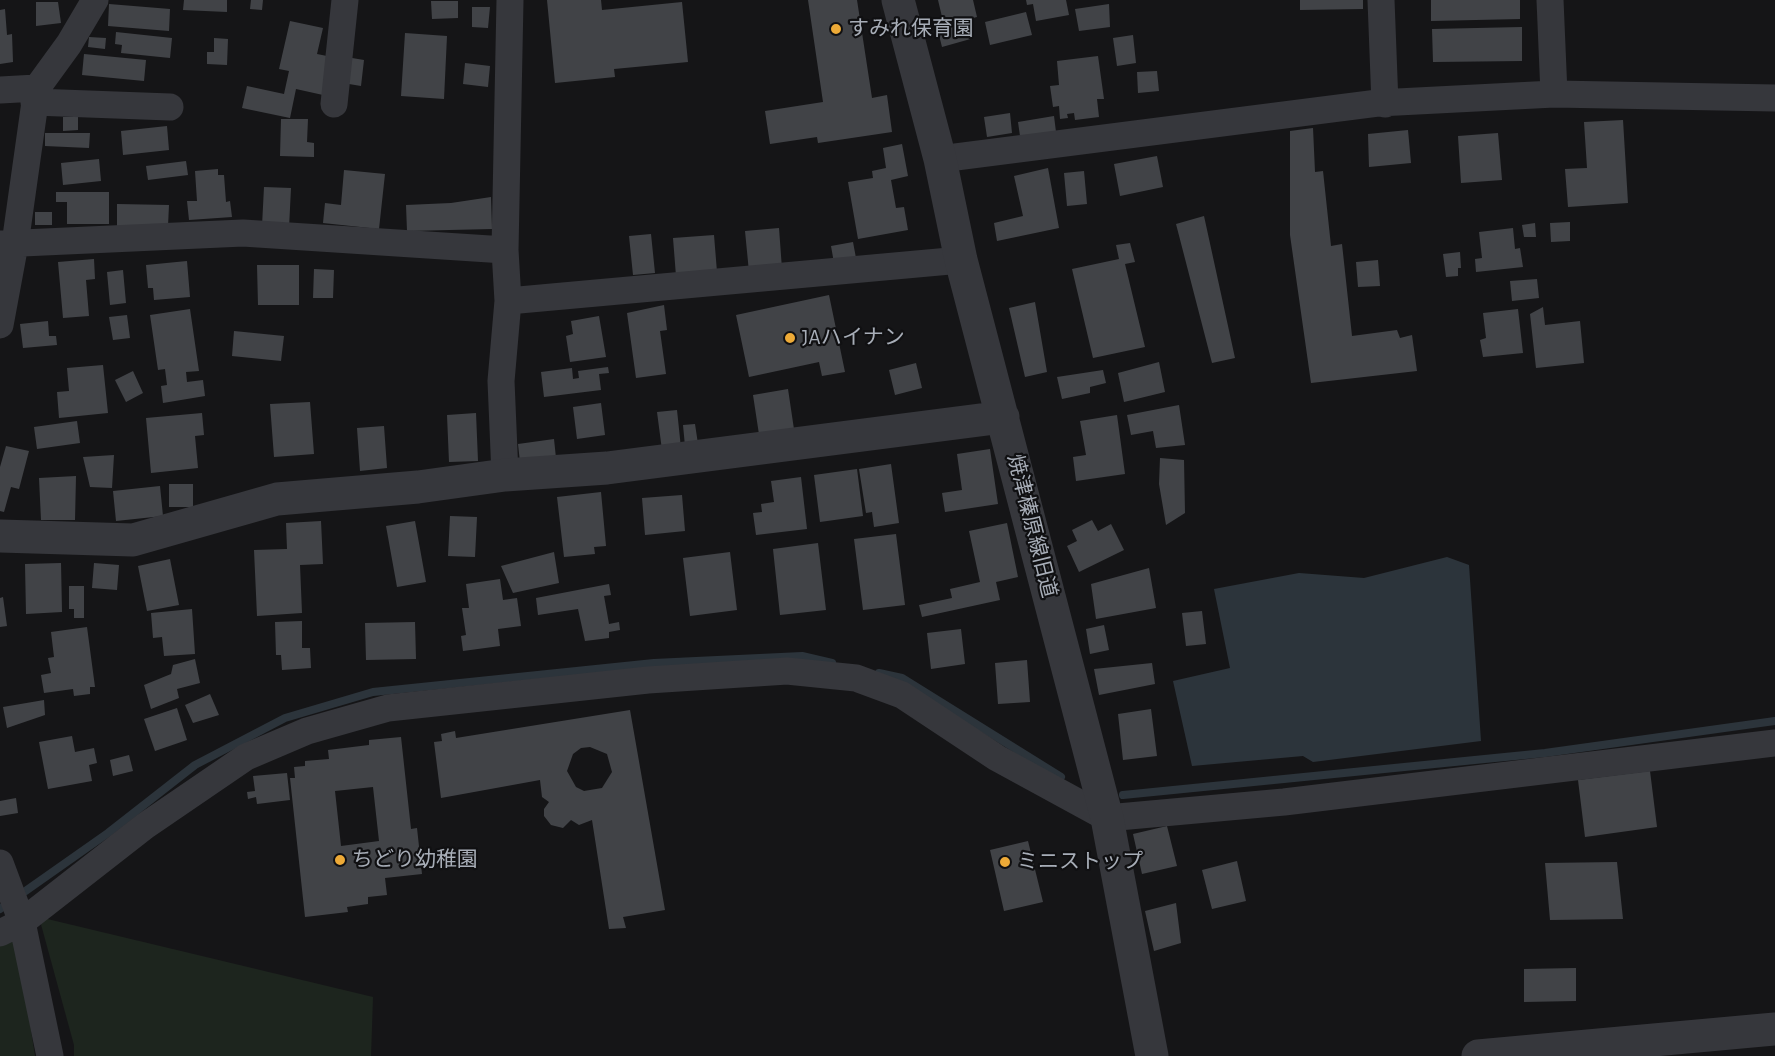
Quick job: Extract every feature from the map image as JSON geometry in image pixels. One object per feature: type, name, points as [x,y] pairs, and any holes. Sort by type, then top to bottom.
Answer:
[{"type":"street","points":[[0,326],[7,244],[36,95],[95,0]]},
{"type":"street","points":[[334,104],[345,0]]},
{"type":"street","points":[[505,475],[501,381],[508,301],[505,250],[510,0]]},
{"type":"street","name":"焼津榛原線旧道","points":[[898,0],[940,159],[961,260],[1107,818],[1152,1056]]},
{"type":"street","points":[[1381,0],[1385,104]]},
{"type":"street","points":[[1550,0],[1554,94]]},
{"type":"street","points":[[0,90],[170,107]]},
{"type":"street","points":[[940,159],[1385,104],[1554,94],[1775,98]]},
{"type":"street","points":[[7,244],[243,232],[505,250]]},
{"type":"street","points":[[508,301],[961,260]]},
{"type":"street","points":[[0,536],[133,540],[276,499],[418,487],[505,475],[607,468],[1003,417]]},
{"type":"street","points":[[11,928],[145,826],[246,757],[307,731],[388,708],[648,680],[787,671],[856,678],[902,694],[997,758],[1107,818],[1284,802],[1775,743]]},
{"type":"street","points":[[2,876],[11,928],[50,1056]]},
{"type":"street","points":[[1478,1056],[1775,1029]]},
{"type":"shaded area","points":[[1447,557],[1469,565],[1481,741],[1313,762],[1303,756],[1192,766],[1173,681],[1230,668],[1214,589],[1299,573],[1364,578]]},
{"type":"shaded area","points":[[39,917],[373,997],[371,1056],[74,1056],[74,1045]]},
{"type":"shaded area","points":[[16,934],[35,1056],[0,1056],[0,941]]},
{"type":"building","points":[[184,0],[227,0],[227,12],[183,10]]},
{"type":"building","points":[[251,0],[263,0],[262,10],[250,9]]},
{"type":"building","points":[[547,0],[601,0],[602,10],[682,2],[688,62],[614,69],[615,77],[555,83]]},
{"type":"building","points":[[808,0],[857,0],[872,98],[887,95],[892,132],[818,143],[817,137],[770,144],[765,111],[823,102]]},
{"type":"building","points":[[938,0],[973,0],[977,17],[969,19],[974,38],[942,47],[936,23],[943,21]]},
{"type":"building","points":[[1026,0],[1066,0],[1069,15],[1036,21],[1033,4],[1027,5]]},
{"type":"building","points":[[1300,0],[1363,0],[1363,9],[1300,10]]},
{"type":"building","points":[[1431,0],[1520,0],[1520,19],[1431,21]]},
{"type":"building","points":[[431,1],[458,1],[458,18],[432,19]]},
{"type":"building","points":[[36,2],[58,2],[61,23],[36,26]]},
{"type":"building","points":[[109,4],[170,9],[169,31],[108,26]]},
{"type":"building","points":[[1109,4],[1110,27],[1079,31],[1075,9]]},
{"type":"building","points":[[472,7],[490,7],[488,28],[472,27]]},
{"type":"building","points":[[5,9],[7,35],[12,34],[13,62],[0,64],[0,10]]},
{"type":"building","points":[[1026,12],[1032,35],[990,45],[985,22]]},
{"type":"building","points":[[290,21],[323,28],[317,54],[332,57],[323,95],[296,89],[290,118],[242,108],[247,86],[284,94],[289,71],[279,69]]},
{"type":"building","points":[[1522,27],[1522,61],[1433,62],[1432,29]]},
{"type":"building","points":[[116,32],[172,38],[170,58],[121,53],[122,45],[115,44]]},
{"type":"building","points":[[405,33],[447,36],[444,99],[401,96]]},
{"type":"building","points":[[1133,35],[1136,63],[1117,66],[1113,38]]},
{"type":"building","points":[[89,37],[106,38],[105,49],[88,47]]},
{"type":"building","points":[[214,38],[228,39],[227,65],[207,64],[207,52],[214,52]]},
{"type":"building","points":[[84,54],[146,60],[144,81],[82,75]]},
{"type":"building","points":[[1098,56],[1104,99],[1097,99],[1099,117],[1075,120],[1074,113],[1067,114],[1068,118],[1060,119],[1059,106],[1053,107],[1050,86],[1059,85],[1057,61]]},
{"type":"building","points":[[346,57],[364,60],[361,86],[343,83]]},
{"type":"building","points":[[465,63],[490,66],[488,87],[463,84]]},
{"type":"building","points":[[1157,71],[1159,91],[1138,93],[1137,72]]},
{"type":"building","points":[[1010,113],[1012,133],[987,137],[984,117]]},
{"type":"building","points":[[1054,116],[1056,132],[1020,136],[1018,122]]},
{"type":"building","points":[[63,117],[78,117],[78,130],[63,131]]},
{"type":"building","points":[[281,119],[308,119],[307,142],[314,143],[314,157],[280,156]]},
{"type":"building","points":[[1623,120],[1628,203],[1568,207],[1565,169],[1587,168],[1584,122]]},
{"type":"building","points":[[167,126],[169,150],[123,155],[121,131]]},
{"type":"building","points":[[1313,128],[1315,172],[1323,171],[1331,246],[1342,244],[1352,336],[1397,330],[1400,338],[1412,335],[1417,371],[1311,383],[1290,235],[1290,131]]},
{"type":"building","points":[[1408,130],[1411,163],[1369,167],[1368,134]]},
{"type":"building","points":[[45,133],[90,133],[89,148],[45,146]]},
{"type":"building","points":[[1498,133],[1502,180],[1461,183],[1458,136]]},
{"type":"building","points":[[902,144],[908,176],[891,180],[896,208],[904,207],[908,230],[858,239],[848,182],[873,178],[872,171],[886,168],[883,148]]},
{"type":"building","points":[[1157,156],[1163,187],[1120,196],[1114,164]]},
{"type":"building","points":[[99,159],[101,181],[63,185],[61,163]]},
{"type":"building","points":[[186,161],[188,175],[148,180],[146,166]]},
{"type":"building","points":[[1048,168],[1059,228],[997,241],[994,223],[1023,216],[1014,176]]},
{"type":"building","points":[[218,169],[218,175],[224,175],[226,202],[230,201],[232,217],[189,220],[187,201],[197,201],[195,171]]},
{"type":"building","points":[[344,170],[385,174],[379,229],[323,223],[325,203],[341,205]]},
{"type":"building","points":[[1084,171],[1087,204],[1067,206],[1064,173]]},
{"type":"building","points":[[264,187],[291,188],[289,228],[262,226]]},
{"type":"building","points":[[56,192],[109,192],[109,224],[67,224],[67,202],[56,202]]},
{"type":"building","points":[[491,197],[492,229],[407,231],[406,205],[451,203]]},
{"type":"building","points":[[117,204],[169,205],[168,226],[117,226]]},
{"type":"building","points":[[35,212],[52,212],[52,225],[35,225]]},
{"type":"building","points":[[1204,216],[1235,358],[1212,363],[1176,224]]},
{"type":"building","points":[[1570,222],[1570,241],[1551,242],[1550,223]]},
{"type":"building","points":[[1535,223],[1536,237],[1524,237],[1522,225]]},
{"type":"building","points":[[779,228],[782,269],[749,272],[745,231]]},
{"type":"building","points":[[1513,228],[1515,249],[1520,248],[1523,267],[1476,272],[1475,259],[1482,258],[1479,232]]},
{"type":"building","points":[[651,234],[655,273],[633,275],[629,236]]},
{"type":"building","points":[[714,235],[717,272],[676,276],[673,238]]},
{"type":"building","points":[[853,242],[856,258],[834,263],[831,246]]},
{"type":"building","points":[[1130,243],[1135,262],[1125,264],[1145,347],[1093,358],[1072,269],[1119,259],[1116,245]]},
{"type":"building","points":[[1460,252],[1461,268],[1458,268],[1458,276],[1446,277],[1443,254]]},
{"type":"building","points":[[94,259],[95,279],[86,280],[89,316],[63,318],[58,262]]},
{"type":"building","points":[[1378,260],[1380,286],[1358,287],[1356,262]]},
{"type":"building","points":[[187,261],[190,297],[154,300],[153,288],[148,288],[146,265]]},
{"type":"building","points":[[257,265],[299,265],[299,305],[258,305]]},
{"type":"building","points":[[314,269],[334,270],[333,298],[313,298]]},
{"type":"building","points":[[123,270],[126,303],[110,305],[107,272]]},
{"type":"building","points":[[1537,279],[1539,298],[1512,301],[1510,281]]},
{"type":"building","name":"JAハイナン","points":[[829,295],[845,372],[822,376],[819,362],[749,377],[736,315]]},
{"type":"building","points":[[1035,302],[1047,372],[1025,377],[1009,308]]},
{"type":"building","points":[[664,305],[667,330],[660,331],[666,374],[636,378],[627,313]]},
{"type":"building","points":[[1543,307],[1545,325],[1580,321],[1584,363],[1536,368],[1530,314]]},
{"type":"building","points":[[190,309],[199,371],[186,372],[187,382],[203,380],[205,396],[163,403],[161,386],[167,385],[165,369],[158,370],[150,315]]},
{"type":"building","points":[[1518,309],[1523,353],[1483,357],[1480,340],[1486,338],[1483,313]]},
{"type":"building","points":[[127,315],[130,338],[113,340],[109,317]]},
{"type":"building","points":[[599,316],[606,357],[570,362],[566,336],[573,334],[571,321]]},
{"type":"building","points":[[48,321],[49,336],[56,336],[57,345],[23,348],[20,324]]},
{"type":"building","points":[[234,331],[284,336],[281,361],[232,356]]},
{"type":"building","points":[[1159,362],[1165,392],[1124,402],[1118,373]]},
{"type":"building","points":[[916,363],[922,388],[895,395],[889,370]]},
{"type":"building","points":[[103,365],[108,413],[59,418],[57,392],[69,391],[67,368]]},
{"type":"building","points":[[608,367],[609,373],[599,374],[601,390],[544,397],[541,372],[572,368],[573,379],[579,378],[578,371]]},
{"type":"building","points":[[1103,370],[1106,383],[1090,387],[1090,393],[1062,399],[1057,377]]},
{"type":"building","points":[[133,371],[143,393],[126,402],[115,380]]},
{"type":"building","points":[[788,389],[795,436],[760,441],[753,395]]},
{"type":"building","points":[[310,402],[314,454],[274,457],[270,404]]},
{"type":"building","points":[[601,403],[605,435],[577,439],[573,407]]},
{"type":"building","points":[[1179,405],[1185,445],[1156,448],[1153,431],[1131,435],[1127,415]]},
{"type":"building","points":[[677,410],[681,448],[662,450],[657,412]]},
{"type":"building","points":[[202,413],[204,435],[195,436],[198,468],[151,473],[146,418]]},
{"type":"building","points":[[476,413],[478,461],[449,462],[447,415]]},
{"type":"building","points":[[1117,415],[1125,474],[1076,481],[1073,457],[1086,455],[1080,421]]},
{"type":"building","points":[[77,421],[80,443],[37,449],[34,427]]},
{"type":"building","points":[[695,424],[698,444],[685,446],[683,425]]},
{"type":"building","points":[[384,426],[387,468],[360,471],[357,428]]},
{"type":"building","points":[[554,439],[556,458],[520,462],[518,444]]},
{"type":"building","points":[[6,446],[29,451],[19,489],[11,487],[4,512],[0,511],[0,467]]},
{"type":"building","points":[[990,449],[998,504],[945,512],[942,493],[962,490],[957,454]]},
{"type":"building","points":[[114,455],[112,488],[90,487],[83,457]]},
{"type":"building","points":[[1160,458],[1184,460],[1185,513],[1166,525],[1159,484]]},
{"type":"building","points":[[891,464],[899,523],[874,527],[872,512],[866,513],[859,469]]},
{"type":"building","points":[[857,469],[863,516],[820,522],[814,475]]},
{"type":"building","points":[[76,476],[75,520],[41,520],[39,478]]},
{"type":"building","points":[[801,477],[807,529],[756,535],[753,513],[762,512],[761,504],[774,502],[771,481]]},
{"type":"building","points":[[169,484],[193,484],[193,507],[169,507]]},
{"type":"building","points":[[160,486],[163,516],[116,521],[113,491]]},
{"type":"building","points":[[601,492],[606,546],[594,547],[595,554],[564,557],[557,497]]},
{"type":"building","points":[[682,495],[685,531],[645,535],[642,498]]},
{"type":"building","points":[[450,516],[477,517],[475,557],[448,556]]},
{"type":"building","points":[[1092,520],[1098,531],[1111,524],[1124,550],[1079,572],[1067,546],[1077,541],[1072,530]]},
{"type":"building","points":[[321,521],[323,564],[300,565],[302,613],[257,616],[254,550],[287,549],[286,523]]},
{"type":"building","points":[[415,521],[426,582],[397,587],[386,526]]},
{"type":"building","points":[[1007,523],[1018,577],[996,582],[1000,600],[922,617],[919,605],[952,598],[950,589],[980,582],[969,531]]},
{"type":"building","points":[[896,534],[905,605],[863,610],[854,539]]},
{"type":"building","points":[[818,543],[826,610],[780,615],[773,549]]},
{"type":"building","points":[[554,552],[559,583],[513,593],[501,566]]},
{"type":"building","points":[[730,552],[737,610],[690,616],[683,558]]},
{"type":"building","points":[[170,559],[179,605],[147,611],[138,566]]},
{"type":"building","points":[[61,563],[62,612],[26,614],[25,564]]},
{"type":"building","points":[[94,563],[119,565],[117,590],[92,588]]},
{"type":"building","points":[[1149,568],[1156,608],[1096,619],[1091,584]]},
{"type":"building","points":[[500,579],[503,600],[517,598],[521,626],[498,629],[500,646],[463,651],[461,636],[466,635],[462,608],[469,608],[466,584]]},
{"type":"building","points":[[609,584],[611,595],[604,596],[609,624],[619,622],[620,630],[609,632],[609,638],[585,641],[578,609],[538,615],[536,598]]},
{"type":"building","points":[[69,586],[84,586],[84,618],[74,618],[74,609],[69,609]]},
{"type":"building","points":[[3,597],[7,626],[0,627],[0,598]]},
{"type":"building","points":[[192,609],[195,654],[164,656],[162,637],[153,638],[151,613]]},
{"type":"building","points":[[1202,611],[1206,644],[1186,646],[1182,613]]},
{"type":"building","points":[[302,621],[302,648],[310,648],[311,668],[282,670],[281,655],[276,655],[275,622]]},
{"type":"building","points":[[415,622],[416,659],[366,660],[365,623]]},
{"type":"building","points":[[1104,625],[1109,650],[1090,654],[1086,629]]},
{"type":"building","points":[[87,627],[95,687],[90,687],[90,694],[74,696],[73,689],[44,693],[41,675],[51,673],[48,658],[54,657],[51,632]]},
{"type":"building","points":[[961,629],[965,664],[931,669],[927,633]]},
{"type":"building","points":[[195,659],[200,683],[177,689],[179,698],[151,709],[144,685],[171,674],[173,665]]},
{"type":"building","points":[[1027,660],[1030,702],[998,704],[995,663]]},
{"type":"building","points":[[1152,663],[1155,684],[1099,695],[1094,669]]},
{"type":"building","points":[[210,694],[219,715],[193,723],[185,705]]},
{"type":"building","points":[[44,700],[45,715],[7,728],[3,707]]},
{"type":"building","points":[[177,708],[187,740],[155,751],[144,719]]},
{"type":"building","points":[[1151,709],[1157,756],[1123,760],[1118,714]]},
{"type":"building","points":[[630,710],[665,910],[623,917],[626,928],[609,929],[592,820],[579,825],[571,820],[563,828],[551,825],[544,816],[544,809],[549,802],[542,797],[540,780],[441,798],[434,742],[442,741],[441,734],[455,731],[456,738]],"holes":[[[590,747],[607,754],[612,772],[602,788],[584,791],[576,787],[567,771],[573,754],[581,748]]]},
{"type":"building","points":[[72,736],[75,752],[94,748],[97,763],[89,765],[92,781],[48,789],[39,742]]},
{"type":"building","points":[[401,737],[411,829],[417,828],[422,874],[385,878],[387,895],[368,897],[368,904],[347,907],[348,912],[305,917],[290,778],[295,778],[294,767],[305,766],[305,761],[329,759],[328,750],[369,745],[369,740]],"holes":[[[373,787],[379,841],[341,846],[335,791]]]},
{"type":"building","points":[[129,755],[133,771],[113,776],[110,760]]},
{"type":"building","points":[[1650,771],[1657,827],[1585,837],[1578,780]]},
{"type":"building","points":[[287,773],[290,800],[257,804],[256,797],[248,799],[247,792],[255,791],[253,776]]},
{"type":"building","points":[[16,798],[18,813],[0,816],[0,801]]},
{"type":"building","points":[[1167,826],[1177,866],[1142,874],[1133,834]]},
{"type":"building","points":[[1028,841],[1043,902],[1004,911],[990,850]]},
{"type":"building","points":[[1237,861],[1246,901],[1212,909],[1202,870]]},
{"type":"building","points":[[1617,862],[1623,919],[1550,920],[1545,863]]},
{"type":"building","points":[[1176,903],[1181,943],[1154,951],[1145,911]]},
{"type":"building","points":[[1576,968],[1576,1001],[1524,1002],[1524,969]]},
{"type":"waterway","points":[[0,909],[108,833],[195,765],[285,718],[373,692],[654,663],[802,656],[832,663]]},
{"type":"waterway","points":[[879,673],[902,678],[1061,777]]},
{"type":"waterway","points":[[1123,795],[1545,753],[1775,721]]},
{"type":"place","name":"すみれ保育園","points":[[836,29]]},
{"type":"place","name":"JAハイナン","points":[[790,338]]},
{"type":"place","name":"ちどり幼稚園","points":[[340,860]]},
{"type":"place","name":"ミニストップ","points":[[1005,862]]}]
